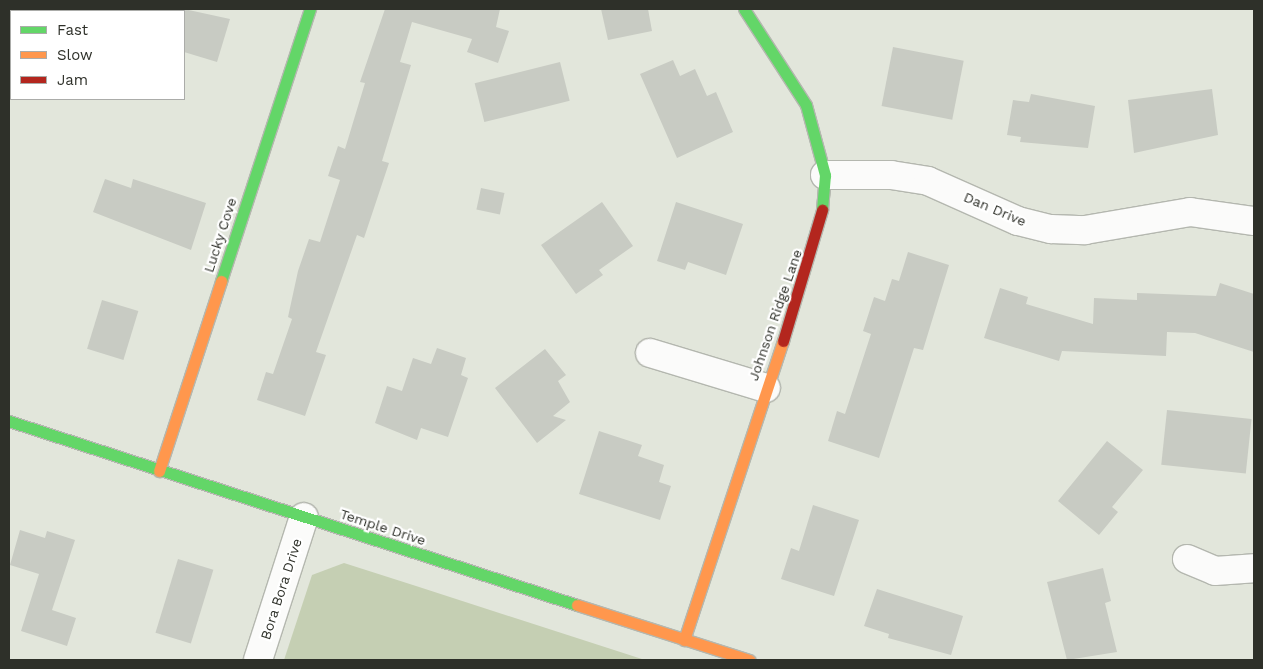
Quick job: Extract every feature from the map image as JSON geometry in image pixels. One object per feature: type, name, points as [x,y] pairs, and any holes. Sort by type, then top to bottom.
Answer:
[{"type":"street","name":"Lucky Cove","points":[[159,471],[310,9]]},
{"type":"street","name":"Johnson Ridge Lane","points":[[684,640],[814,246],[825,176],[806,105],[744,9]]},
{"type":"street","name":"Dan Drive","points":[[825,176],[892,175],[928,181],[1018,221],[1051,229],[1085,230],[1190,212],[1254,221]]},
{"type":"street","points":[[650,353],[766,388]]},
{"type":"street","name":"Temple Drive","points":[[9,421],[304,518],[749,660]]},
{"type":"street","name":"Bora Bora Drive","points":[[258,660],[304,518]]},
{"type":"street","points":[[1187,559],[1215,571],[1254,568]]},
{"type":"green space","points":[[344,563],[645,660],[284,660],[312,575]]},
{"type":"building","points":[[385,9],[500,9],[496,27],[509,31],[498,63],[467,52],[472,39],[412,22],[400,62],[411,65],[382,161],[389,163],[364,238],[357,235],[316,352],[326,355],[305,416],[257,400],[266,372],[273,374],[292,319],[288,317],[298,271],[309,239],[320,242],[340,180],[328,176],[338,146],[345,149],[365,83],[360,82]]},
{"type":"building","points":[[601,9],[648,9],[652,31],[608,40]]},
{"type":"building","points":[[184,10],[230,19],[217,62],[185,52]]},
{"type":"building","points":[[893,47],[964,61],[952,120],[882,106]]},
{"type":"building","points":[[673,60],[680,76],[695,69],[707,96],[716,92],[733,132],[677,158],[640,74]]},
{"type":"building","points":[[560,62],[570,101],[484,122],[475,83]]},
{"type":"building","points":[[1212,89],[1218,135],[1134,153],[1128,100]]},
{"type":"building","points":[[1031,94],[1095,106],[1088,148],[1020,142],[1021,137],[1007,135],[1013,100],[1029,102]]},
{"type":"building","points":[[105,179],[131,188],[133,179],[206,203],[191,250],[93,212]]},
{"type":"building","points":[[481,188],[504,193],[500,215],[476,210]]},
{"type":"building","points":[[602,202],[633,246],[599,270],[603,275],[576,294],[541,245]]},
{"type":"building","points":[[676,202],[743,224],[726,275],[688,262],[685,270],[657,261]]},
{"type":"building","points":[[908,252],[949,265],[923,350],[914,348],[879,458],[828,441],[837,411],[845,414],[871,334],[863,331],[874,297],[885,301],[892,279],[899,281]]},
{"type":"building","points":[[1220,283],[1254,294],[1254,352],[1195,333],[1167,332],[1166,356],[1062,351],[1059,361],[984,338],[1000,288],[1028,297],[1026,304],[1093,324],[1094,298],[1137,300],[1137,293],[1216,296]]},
{"type":"building","points":[[102,300],[138,311],[123,360],[87,349]]},
{"type":"building","points":[[437,348],[466,358],[461,375],[468,378],[448,437],[421,428],[417,440],[375,423],[387,386],[402,391],[413,358],[431,364]]},
{"type":"building","points":[[545,349],[566,375],[558,381],[570,402],[553,416],[566,420],[537,443],[495,388]]},
{"type":"building","points":[[1167,410],[1252,419],[1246,474],[1161,465]]},
{"type":"building","points":[[599,431],[642,445],[638,456],[664,465],[659,482],[671,486],[660,520],[579,494]]},
{"type":"building","points":[[1107,441],[1143,470],[1112,507],[1118,512],[1099,535],[1058,501]]},
{"type":"building","points":[[813,505],[859,520],[834,596],[781,579],[791,548],[799,551]]},
{"type":"building","points":[[20,530],[45,538],[47,531],[75,540],[52,610],[76,618],[67,646],[21,631],[39,574],[10,565]]},
{"type":"building","points":[[178,559],[213,570],[191,643],[155,633]]},
{"type":"building","points":[[1103,568],[1111,601],[1105,603],[1117,652],[1067,660],[1047,582]]},
{"type":"building","points":[[877,589],[963,616],[951,655],[888,638],[889,634],[864,626]]},
{"type":"traffic: fast","points":[[221,281],[310,9]]},
{"type":"traffic: fast","points":[[744,9],[806,105],[825,175],[822,210]]},
{"type":"traffic: fast","points":[[9,421],[577,605]]},
{"type":"traffic: slow","points":[[159,471],[221,281]]},
{"type":"traffic: slow","points":[[684,640],[783,341]]},
{"type":"traffic: slow","points":[[577,605],[749,660]]},
{"type":"traffic: jam","points":[[783,341],[822,210]]}]
